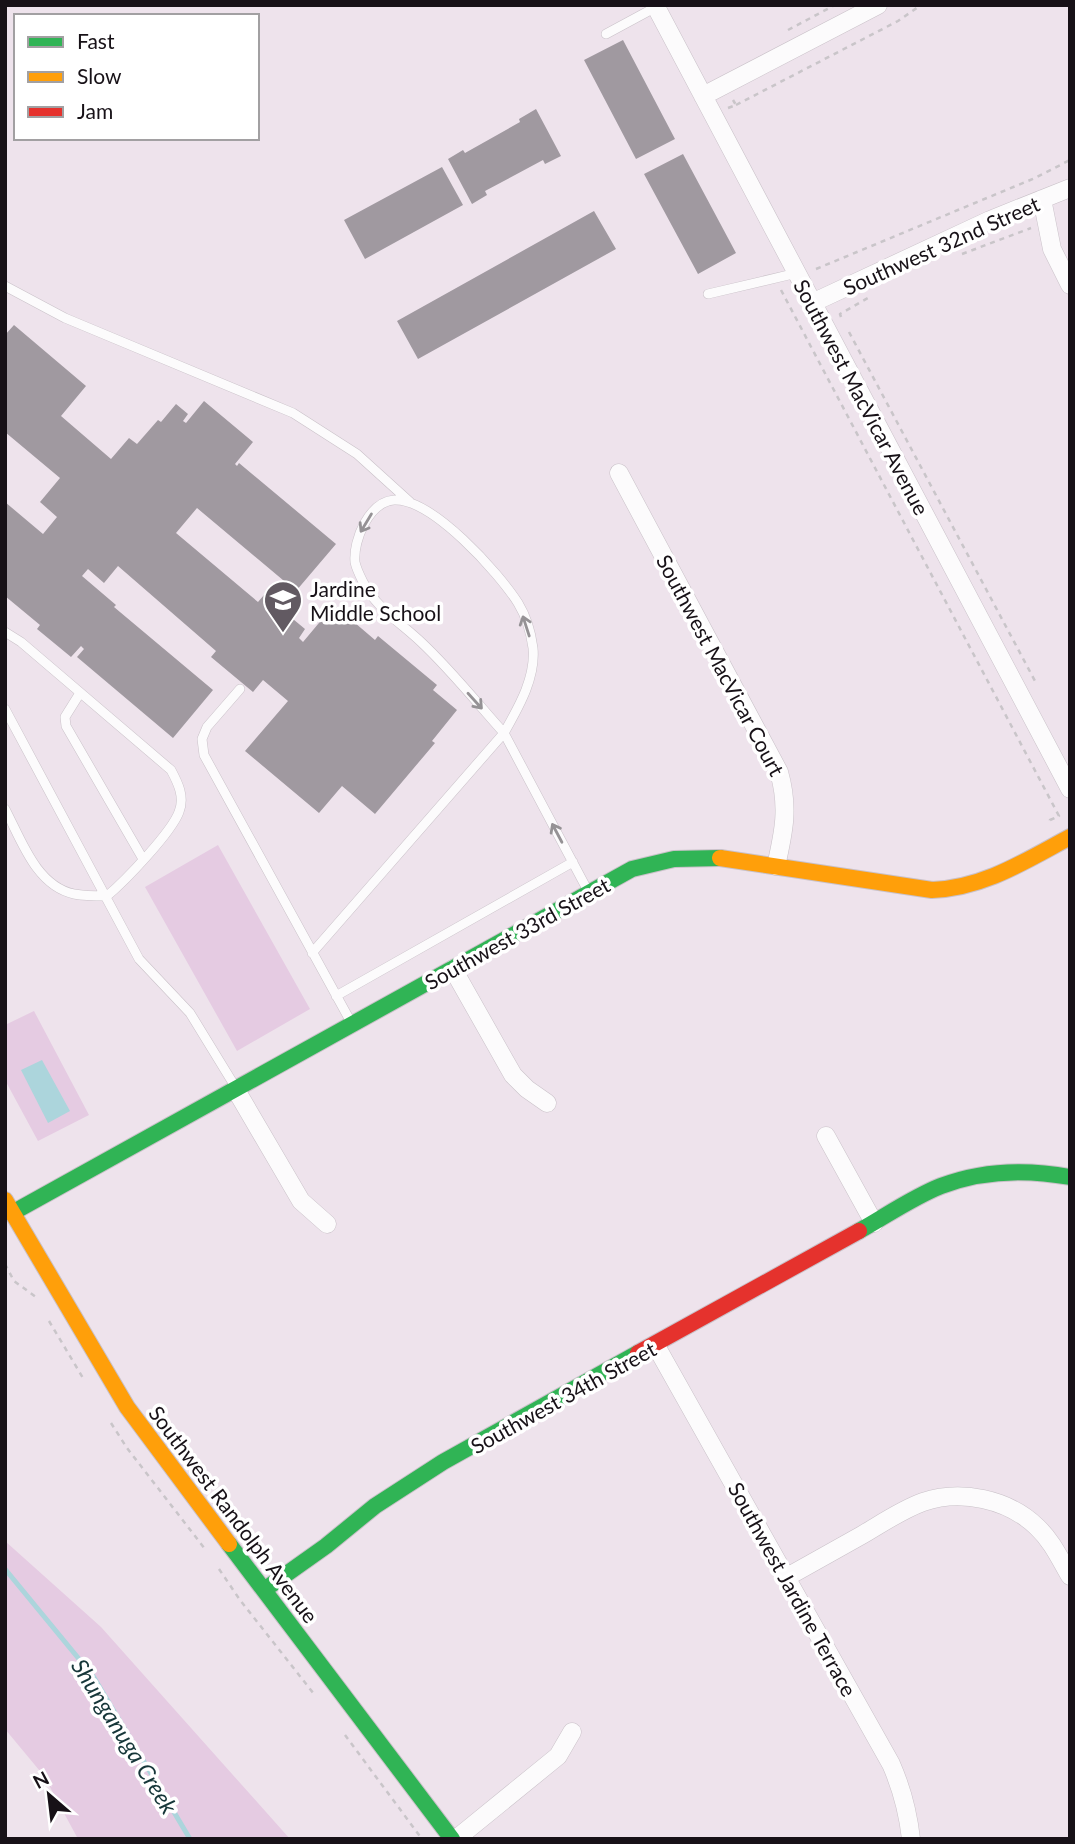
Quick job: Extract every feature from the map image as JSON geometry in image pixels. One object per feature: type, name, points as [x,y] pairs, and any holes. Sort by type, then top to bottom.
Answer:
[{"type":"street","points":[[703,96],[878,5]]},
{"type":"street","name":"Southwest MacVicar Avenue","points":[[655,6],[1070,789]]},
{"type":"street","name":"Southwest 32nd Street","points":[[813,303],[898,262],[1070,188]]},
{"type":"street","points":[[1042,199],[1052,249],[1070,285]]},
{"type":"street","name":"Southwest MacVicar Court","points":[[619,473],[779,772],[785,791],[786,812],[776,866]]},
{"type":"street","name":"Southwest 33rd Street","points":[[7,1210],[236,1090],[632,869],[680,858],[716,856],[910,888],[954,889],[1007,871],[1070,837]]},
{"type":"street","points":[[453,969],[513,1075],[547,1103]]},
{"type":"street","points":[[236,1090],[301,1201],[327,1224]]},
{"type":"street","points":[[826,1136],[874,1223]]},
{"type":"street","name":"Southwest 34th Street","points":[[264,1590],[326,1546],[394,1492],[443,1462],[938,1187],[987,1172],[1042,1171],[1070,1177]]},
{"type":"street","name":"Southwest Randolph Avenue","points":[[7,1210],[127,1407],[454,1839]]},
{"type":"street","name":"Southwest Jardine Terrace","points":[[656,1346],[891,1764],[908,1812],[911,1839]]},
{"type":"street","points":[[787,1577],[911,1507],[954,1496],[994,1501],[1024,1516],[1053,1545],[1070,1576]]},
{"type":"street","points":[[454,1839],[558,1756],[572,1732]]},
{"type":"lane","points":[[606,34],[655,6]]},
{"type":"lane","points":[[708,294],[797,274]]},
{"type":"lane","points":[[5,286],[65,318],[293,413],[358,454],[410,502],[459,535],[480,556],[519,605],[533,651],[531,674],[517,710],[504,733],[312,953]]},
{"type":"lane","points":[[410,502],[394,500],[381,504],[369,516],[360,533],[355,562],[363,583],[379,605],[422,643],[504,733],[590,893]]},
{"type":"lane","points":[[5,632],[21,642],[171,770],[178,782],[181,796],[180,811],[125,881],[107,896],[72,894],[54,886],[36,867],[5,809]]},
{"type":"lane","points":[[240,690],[207,727],[202,739],[204,755],[352,1025]]},
{"type":"lane","points":[[80,693],[65,717],[66,726],[143,859]]},
{"type":"lane","points":[[5,709],[139,958],[190,1013],[236,1090]]},
{"type":"lane","points":[[336,996],[573,862]]},
{"type":"path","points":[[787,31],[835,5]]},
{"type":"path","points":[[736,105],[898,21],[921,5]]},
{"type":"path","points":[[1055,808],[780,290],[797,274],[1035,178],[1070,160]]},
{"type":"path","points":[[960,255],[1047,222]]},
{"type":"path","points":[[877,292],[839,314],[1038,689]]},
{"type":"shaded area","points":[[218,845],[310,1009],[237,1051],[145,887]]},
{"type":"shaded area","points":[[34,1011],[89,1115],[38,1141],[5,1080],[5,1025]]},
{"type":"shaded area","points":[[5,1541],[101,1627],[290,1839],[78,1839],[44,1776],[5,1729]]},
{"type":"water","points":[[42,1060],[70,1111],[48,1123],[21,1070]]},
{"type":"building","points":[[623,40],[675,139],[636,159],[584,60]]},
{"type":"building","points":[[536,109],[561,156],[545,164],[543,160],[485,191],[487,195],[472,204],[448,159],[463,150],[465,153],[520,122],[519,119]]},
{"type":"building","points":[[683,154],[736,253],[698,274],[644,174]]},
{"type":"building","points":[[442,167],[463,205],[365,259],[344,220]]},
{"type":"building","points":[[594,211],[616,249],[418,359],[397,321]]},
{"type":"building","points":[[14,325],[86,386],[61,416],[111,459],[129,438],[137,444],[176,404],[188,414],[183,421],[186,423],[204,401],[253,442],[235,464],[237,466],[239,463],[336,544],[296,591],[197,508],[176,533],[258,602],[264,595],[305,629],[299,638],[303,642],[334,605],[375,640],[378,636],[437,685],[433,690],[457,710],[432,741],[435,743],[375,814],[342,786],[319,813],[245,751],[288,701],[263,680],[253,692],[211,657],[216,651],[118,566],[104,583],[88,569],[82,576],[116,605],[114,607],[213,690],[173,738],[77,657],[84,649],[81,646],[71,657],[37,629],[40,625],[5,596],[5,502],[43,534],[57,517],[40,502],[60,478],[5,432],[5,335]]},
{"type":"waterway","name":"Shunganuga Creek","points":[[5,1569],[93,1676],[190,1839]]},
{"type":"traffic: fast","points":[[12,1213],[632,869],[674,859],[720,858]]},
{"type":"traffic: fast","points":[[859,1231],[920,1196],[957,1181],[1005,1172],[1070,1177]]},
{"type":"traffic: fast","points":[[264,1590],[326,1546],[375,1506],[443,1462],[638,1353]]},
{"type":"traffic: fast","points":[[229,1544],[452,1839]]},
{"type":"traffic: slow","points":[[720,858],[932,890],[987,879],[1070,837]]},
{"type":"traffic: slow","points":[[5,1200],[127,1407],[229,1544]]},
{"type":"traffic: jam","points":[[638,1353],[859,1231]]},
{"type":"place","name":"Jardine Middle School","points":[[283,634]]}]
